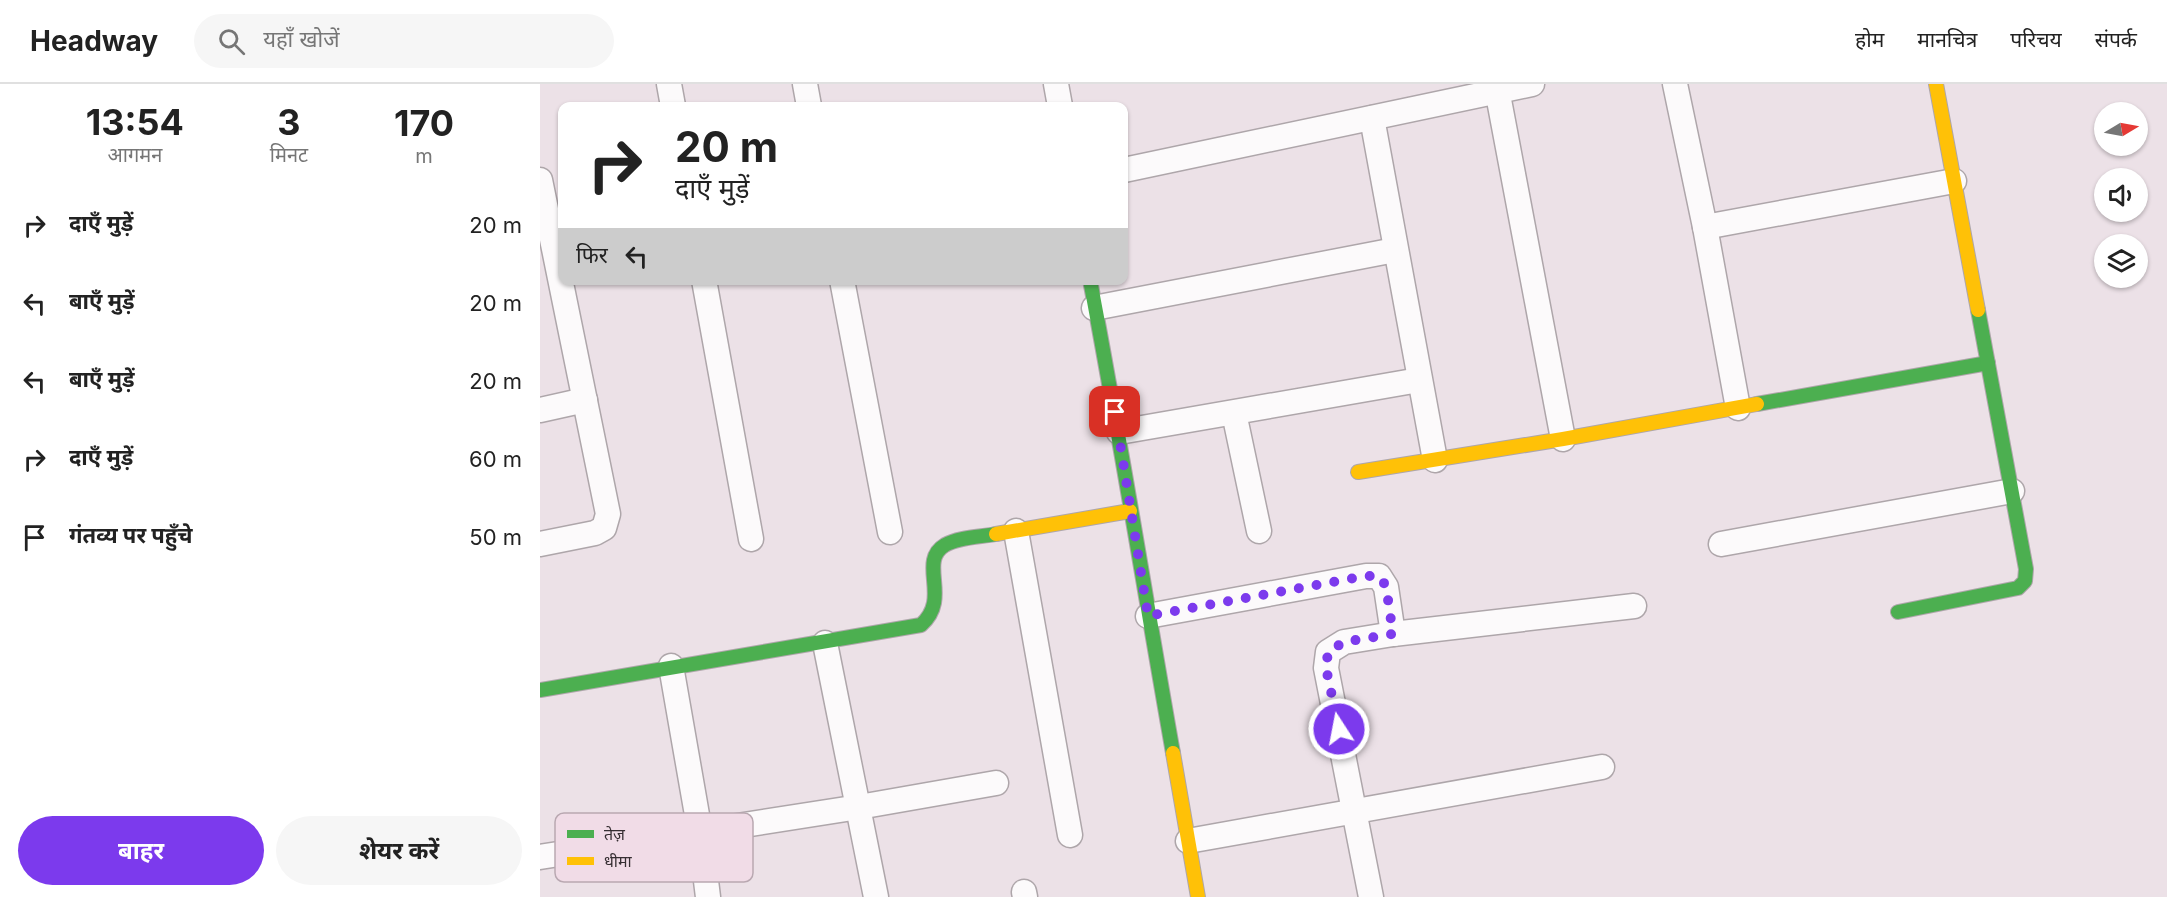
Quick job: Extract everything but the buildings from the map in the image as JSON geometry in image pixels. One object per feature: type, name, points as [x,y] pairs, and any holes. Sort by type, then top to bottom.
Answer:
[{"type":"street","points":[[669,84],[672,102]]},
{"type":"street","points":[[805,84],[808,102]]},
{"type":"street","points":[[1056,84],[1059,102]]},
{"type":"street","points":[[1128,169],[1372,118],[1496,88],[1532,84]]},
{"type":"street","points":[[1675,84],[1705,227],[1738,408]]},
{"type":"street","points":[[1898,612],[2018,588],[2025,581],[2026,569],[1936,84]]},
{"type":"street","points":[[1496,88],[1563,439]]},
{"type":"street","points":[[1372,118],[1435,460]]},
{"type":"street","points":[[540,180],[558,268]]},
{"type":"street","points":[[1705,227],[1954,181]]},
{"type":"street","points":[[1094,308],[1395,250]]},
{"type":"street","points":[[540,544],[595,533],[604,528],[608,514],[561,285]]},
{"type":"street","points":[[706,285],[751,538]]},
{"type":"street","points":[[843,285],[890,532]]},
{"type":"street","points":[[1091,285],[1119,432],[1130,512],[1198,897]]},
{"type":"street","points":[[1358,472],[1563,439],[1988,363]]},
{"type":"street","points":[[1119,432],[1419,380]]},
{"type":"street","points":[[540,410],[585,400]]},
{"type":"street","points":[[1234,413],[1259,531]]},
{"type":"street","points":[[1721,544],[2012,491]]},
{"type":"street","points":[[540,690],[921,625],[931,620],[935,610],[933,568],[935,554],[943,546],[957,541],[1130,512]]},
{"type":"street","points":[[1017,531],[1070,835]]},
{"type":"street","points":[[1148,616],[1366,576],[1379,576],[1386,586],[1393,634]]},
{"type":"street","points":[[1371,897],[1326,668],[1328,652],[1344,642],[1393,634],[1634,606]]},
{"type":"street","points":[[825,643],[876,897]]},
{"type":"street","points":[[671,666],[697,813]]},
{"type":"street","points":[[1188,841],[1602,767]]},
{"type":"street","points":[[753,824],[996,783]]},
{"type":"street","points":[[540,857],[555,855]]},
{"type":"street","points":[[706,882],[708,897]]},
{"type":"traffic: fast","points":[[1091,285],[1173,753]]},
{"type":"traffic: fast","points":[[1898,612],[2018,588],[2025,581],[2026,569],[1978,310]]},
{"type":"traffic: fast","points":[[1757,404],[1988,363]]},
{"type":"traffic: fast","points":[[540,690],[921,625],[930,615],[934,604],[933,571],[937,552],[945,545],[957,540],[996,534]]},
{"type":"traffic: slow","points":[[1936,84],[1978,310]]},
{"type":"traffic: slow","points":[[1358,472],[1563,439],[1757,404]]},
{"type":"traffic: slow","points":[[996,534],[1130,511]]},
{"type":"traffic: slow","points":[[1173,753],[1198,897]]},
{"type":"route","points":[[1115,412],[1148,616],[1366,576],[1379,576],[1386,586],[1393,634],[1344,642],[1328,652],[1326,668],[1339,729]]}]
